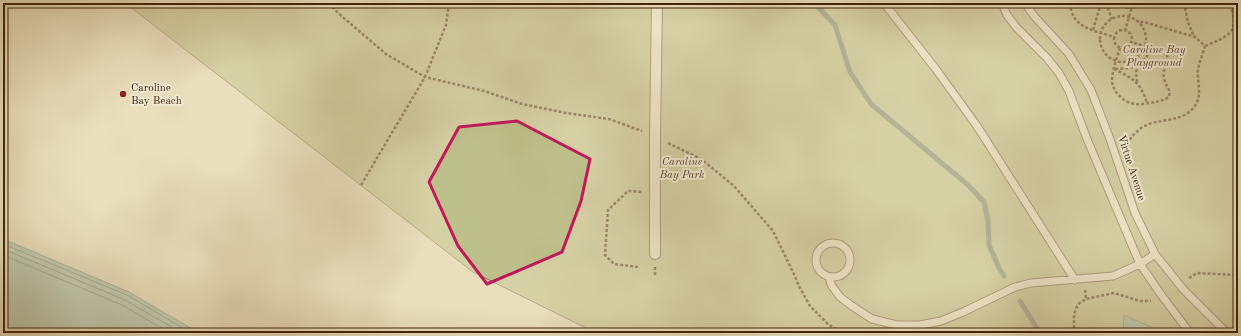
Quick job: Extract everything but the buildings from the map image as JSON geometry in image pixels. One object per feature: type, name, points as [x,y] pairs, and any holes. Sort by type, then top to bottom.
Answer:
[{"type":"street","points":[[655,254],[657,3]]},
{"type":"lane","points":[[884,3],[935,68],[977,126],[1075,280]]},
{"type":"lane","points":[[1002,3],[1007,15],[1016,27],[1047,58],[1059,73],[1069,90],[1087,140],[1140,264],[1162,296],[1192,333]]},
{"type":"lane","name":"Virtue Avenue","points":[[1025,3],[1069,54],[1091,90],[1110,139],[1135,214],[1155,254],[1179,284],[1217,324],[1228,333]]},
{"type":"lane","points":[[832,242],[843,245],[849,254],[850,260],[846,271],[836,277],[831,277],[825,276],[820,272],[815,262],[815,256],[821,246],[832,242]]},
{"type":"lane","points":[[831,277],[830,281],[832,286],[840,297],[872,319],[897,325],[920,325],[941,321],[1015,287],[1031,283],[1113,276],[1140,264],[1155,254]]},
{"type":"path","points":[[329,3],[338,13],[386,54],[425,77],[484,91],[522,104],[566,113],[610,119],[655,136],[701,159],[734,186],[773,231],[810,306],[828,324],[842,333]]},
{"type":"path","points":[[361,185],[425,77],[446,26],[449,3]]},
{"type":"path","points":[[1070,3],[1076,20],[1082,26],[1114,37]]},
{"type":"path","points":[[1093,30],[1101,3]]},
{"type":"path","points":[[1112,19],[1108,9],[1110,3],[1132,9]]},
{"type":"path","points":[[1126,30],[1133,3]]},
{"type":"path","points":[[1184,3],[1188,22],[1195,37],[1205,46]]},
{"type":"path","points":[[1205,46],[1225,38],[1231,33],[1234,28],[1235,21],[1234,14],[1231,9],[1234,3]]},
{"type":"path","points":[[1118,17],[1130,17],[1138,22],[1145,32],[1145,46],[1142,52],[1134,60],[1122,63],[1116,62],[1102,51],[1099,39],[1100,33],[1107,22],[1112,19],[1118,17]]},
{"type":"path","points":[[1138,22],[1195,37]]},
{"type":"path","points":[[1126,30],[1131,35],[1131,42],[1128,47],[1120,48],[1114,43],[1114,37],[1118,31],[1126,30]]},
{"type":"path","points":[[1120,48],[1112,82],[1113,88],[1122,100],[1137,104],[1165,100],[1169,97],[1170,92],[1164,79],[1164,70],[1168,59],[1167,55],[1161,51],[1131,42]]},
{"type":"path","points":[[1127,144],[1136,132],[1144,126],[1182,116],[1190,111],[1196,104],[1198,96],[1198,69],[1205,46]]},
{"type":"path","points":[[1114,69],[1132,68],[1139,64],[1147,56],[1151,48]]},
{"type":"path","points":[[1137,82],[1136,72],[1139,64]]},
{"type":"path","points":[[1114,69],[1137,82],[1145,95],[1147,103]]},
{"type":"path","points":[[638,267],[614,264],[605,255],[608,210],[628,191],[655,192]]},
{"type":"path","points":[[1179,284],[1197,273],[1238,275]]},
{"type":"path","points":[[1075,333],[1074,314],[1078,304],[1086,300],[1114,293],[1140,301],[1152,301],[1162,296]]},
{"type":"highlighted area","points":[[517,121],[590,159],[581,201],[562,252],[487,284],[458,246],[429,182],[459,127]]},
{"type":"green space","name":"Caroline Bay Park","points":[[125,3],[1238,3],[1238,333],[596,333],[473,272]]},
{"type":"water","points":[[3,239],[129,292],[199,333],[3,333]]},
{"type":"water","points":[[1124,315],[1153,328],[1157,333],[1123,333]]},
{"type":"waterway","points":[[814,3],[835,25],[850,72],[871,104],[968,185],[984,202],[988,221],[989,245],[1004,276]]},
{"type":"waterway","points":[[1020,301],[1040,333]]},
{"type":"place","name":"Caroline Bay Beach","points":[[123,94]]},
{"type":"park label","name":"Caroline Bay Playground","points":[[1154,56]]}]
